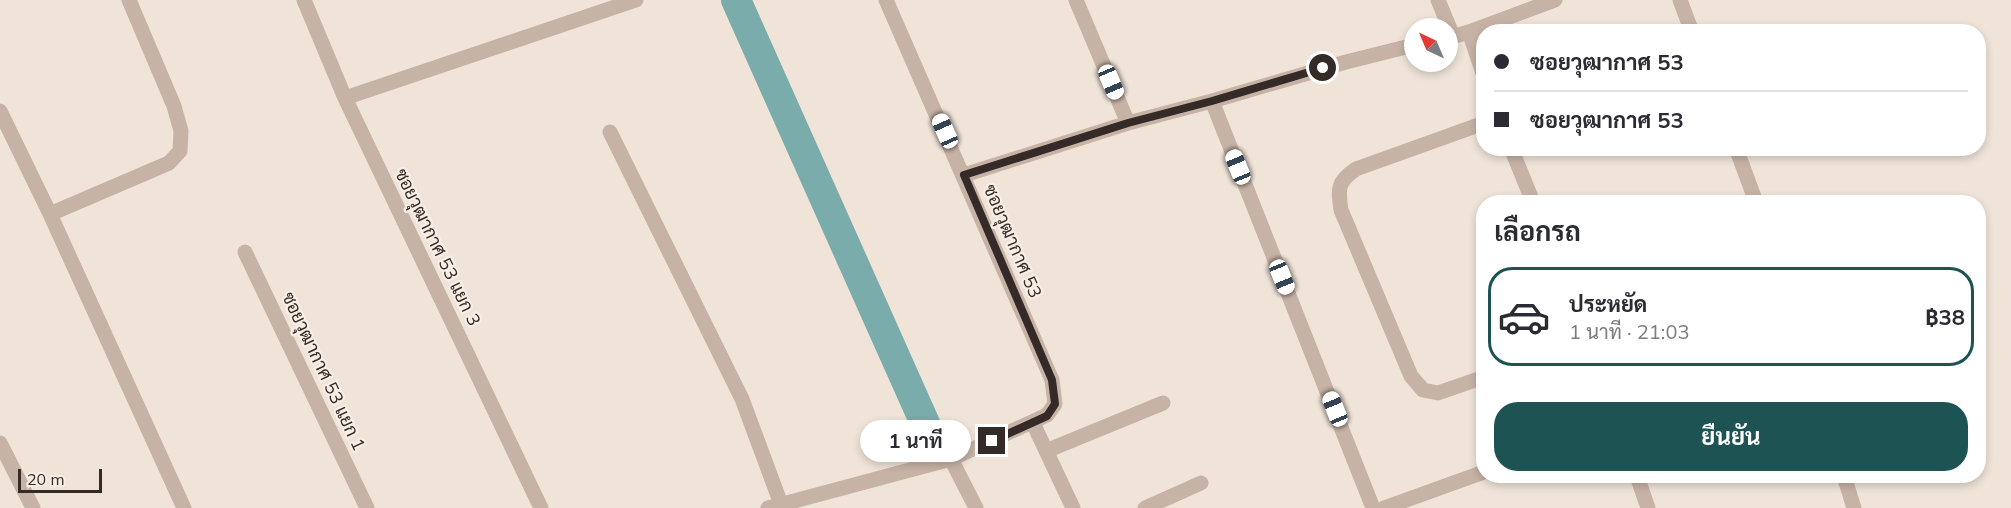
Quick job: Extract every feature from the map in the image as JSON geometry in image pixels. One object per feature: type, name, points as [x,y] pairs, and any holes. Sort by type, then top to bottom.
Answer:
[{"type":"street","points":[[50,214],[169,163],[180,151],[181,131],[174,106],[129,0]]},
{"type":"street","name":"ซอยวุฒากาศ 53 แยก 3","points":[[304,0],[345,98],[542,508]]},
{"type":"street","points":[[345,98],[636,0]]},
{"type":"street","points":[[886,0],[964,175]]},
{"type":"street","points":[[1076,0],[1128,123]]},
{"type":"street","points":[[1438,0],[1444,18]]},
{"type":"street","points":[[1490,24],[1555,0]]},
{"type":"street","points":[[1680,0],[1689,24]]},
{"type":"street","points":[[1458,35],[1476,29]]},
{"type":"street","points":[[1469,32],[1476,53]]},
{"type":"street","name":"ซอยวุฒากาศ 53","points":[[774,506],[807,503],[951,459],[1047,416],[1055,404],[1052,380],[964,175],[1128,123],[1404,48]]},
{"type":"street","points":[[1212,101],[1373,508]]},
{"type":"street","points":[[0,111],[50,214],[184,508]]},
{"type":"street","points":[[1476,126],[1356,169],[1343,177],[1338,190],[1341,210],[1411,376],[1423,390],[1438,393],[1476,380]]},
{"type":"street","points":[[610,132],[742,399],[774,506]]},
{"type":"street","points":[[1513,156],[1530,195]]},
{"type":"street","points":[[1739,156],[1753,195]]},
{"type":"street","name":"ซอยวุฒากาศ 53 แยก 1","points":[[245,252],[367,508]]},
{"type":"street","points":[[1046,451],[1163,403]]},
{"type":"street","points":[[1033,423],[1073,508]]},
{"type":"street","points":[[0,443],[33,508]]},
{"type":"street","points":[[951,459],[976,508]]},
{"type":"street","points":[[1384,508],[1476,475]]},
{"type":"street","points":[[1145,508],[1201,483]]},
{"type":"street","points":[[1639,483],[1648,508]]},
{"type":"street","points":[[1846,483],[1854,508]]},
{"type":"waterway","points":[[736,0],[936,448]]},
{"type":"route","points":[[992,441],[1047,416],[1055,404],[1052,380],[964,175],[1128,123],[1323,68]]}]
